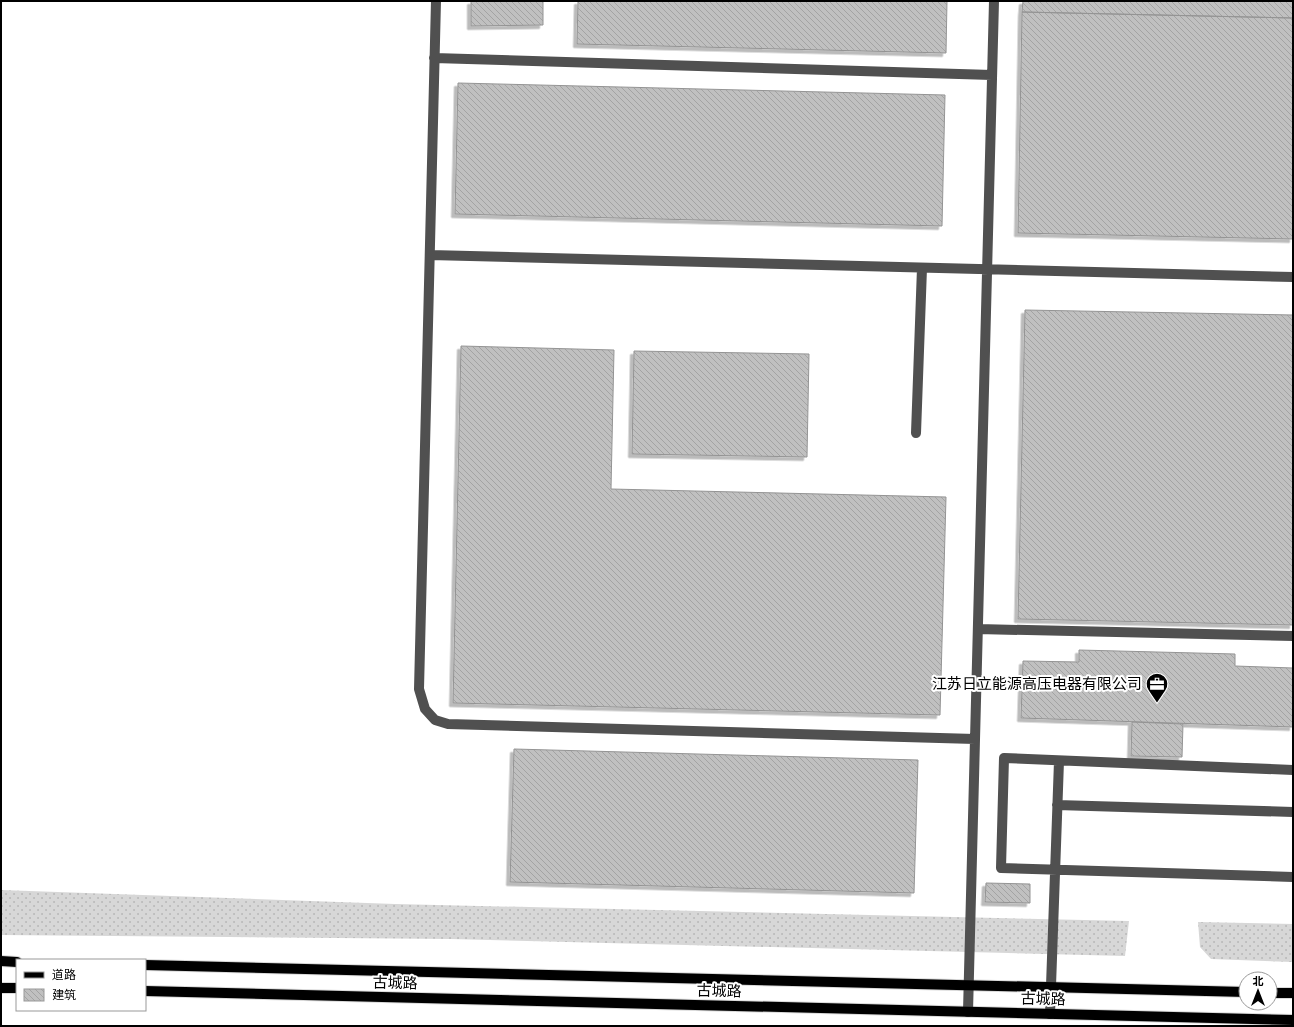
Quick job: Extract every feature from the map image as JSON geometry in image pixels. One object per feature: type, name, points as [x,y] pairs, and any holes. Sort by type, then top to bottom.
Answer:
[{"type":"main road","points":[[1,961],[16,962]]},
{"type":"main road","name":"古城路","points":[[146,965],[1238,992]]},
{"type":"main road","points":[[1,988],[16,988]]},
{"type":"main road","name":"古城路","points":[[146,991],[1293,1020]]},
{"type":"main road","points":[[1278,993],[1293,993]]},
{"type":"lane","points":[[436,1],[419,689],[425,709],[435,720],[448,724],[975,739]]},
{"type":"lane","points":[[968,1012],[994,1]]},
{"type":"lane","points":[[434,58],[992,75]]},
{"type":"lane","points":[[430,255],[1293,278]]},
{"type":"lane","points":[[916,433],[922,268]]},
{"type":"lane","points":[[978,628],[1293,636]]},
{"type":"lane","points":[[1293,770],[1004,758],[1001,868],[1293,877]]},
{"type":"lane","points":[[1050,1014],[1059,761]]},
{"type":"lane","points":[[1057,806],[1293,812]]},
{"type":"shaded area","points":[[1,890],[395,904],[1129,921],[1125,956],[450,939],[1,935]]},
{"type":"shaded area","points":[[1198,922],[1293,924],[1293,962],[1211,959],[1200,947]]},
{"type":"building","points":[[471,1],[543,1],[543,25],[471,26]]},
{"type":"building","points":[[578,1],[947,1],[946,53],[577,44]]},
{"type":"building","points":[[1023,1],[1293,1],[1293,18],[1022,12]]},
{"type":"building","points":[[1022,12],[1293,18],[1293,239],[1018,233]]},
{"type":"building","points":[[458,83],[945,95],[942,226],[455,214]]},
{"type":"building","points":[[1025,310],[1293,315],[1293,625],[1018,619]]},
{"type":"building","points":[[461,346],[614,350],[611,489],[946,497],[940,715],[453,703]]},
{"type":"building","points":[[634,351],[809,354],[807,457],[632,454]]},
{"type":"building","points":[[1079,650],[1235,654],[1235,666],[1293,668],[1293,727],[1021,718],[1023,661],[1079,662]]},
{"type":"building","points":[[1132,722],[1183,724],[1182,757],[1131,756]]},
{"type":"building","points":[[514,749],[918,760],[914,893],[510,882]]},
{"type":"building","points":[[986,883],[1030,884],[1030,903],[985,902]]},
{"type":"place","name":"江苏日立能源高压电器有限公司","points":[[1157,704]]}]
